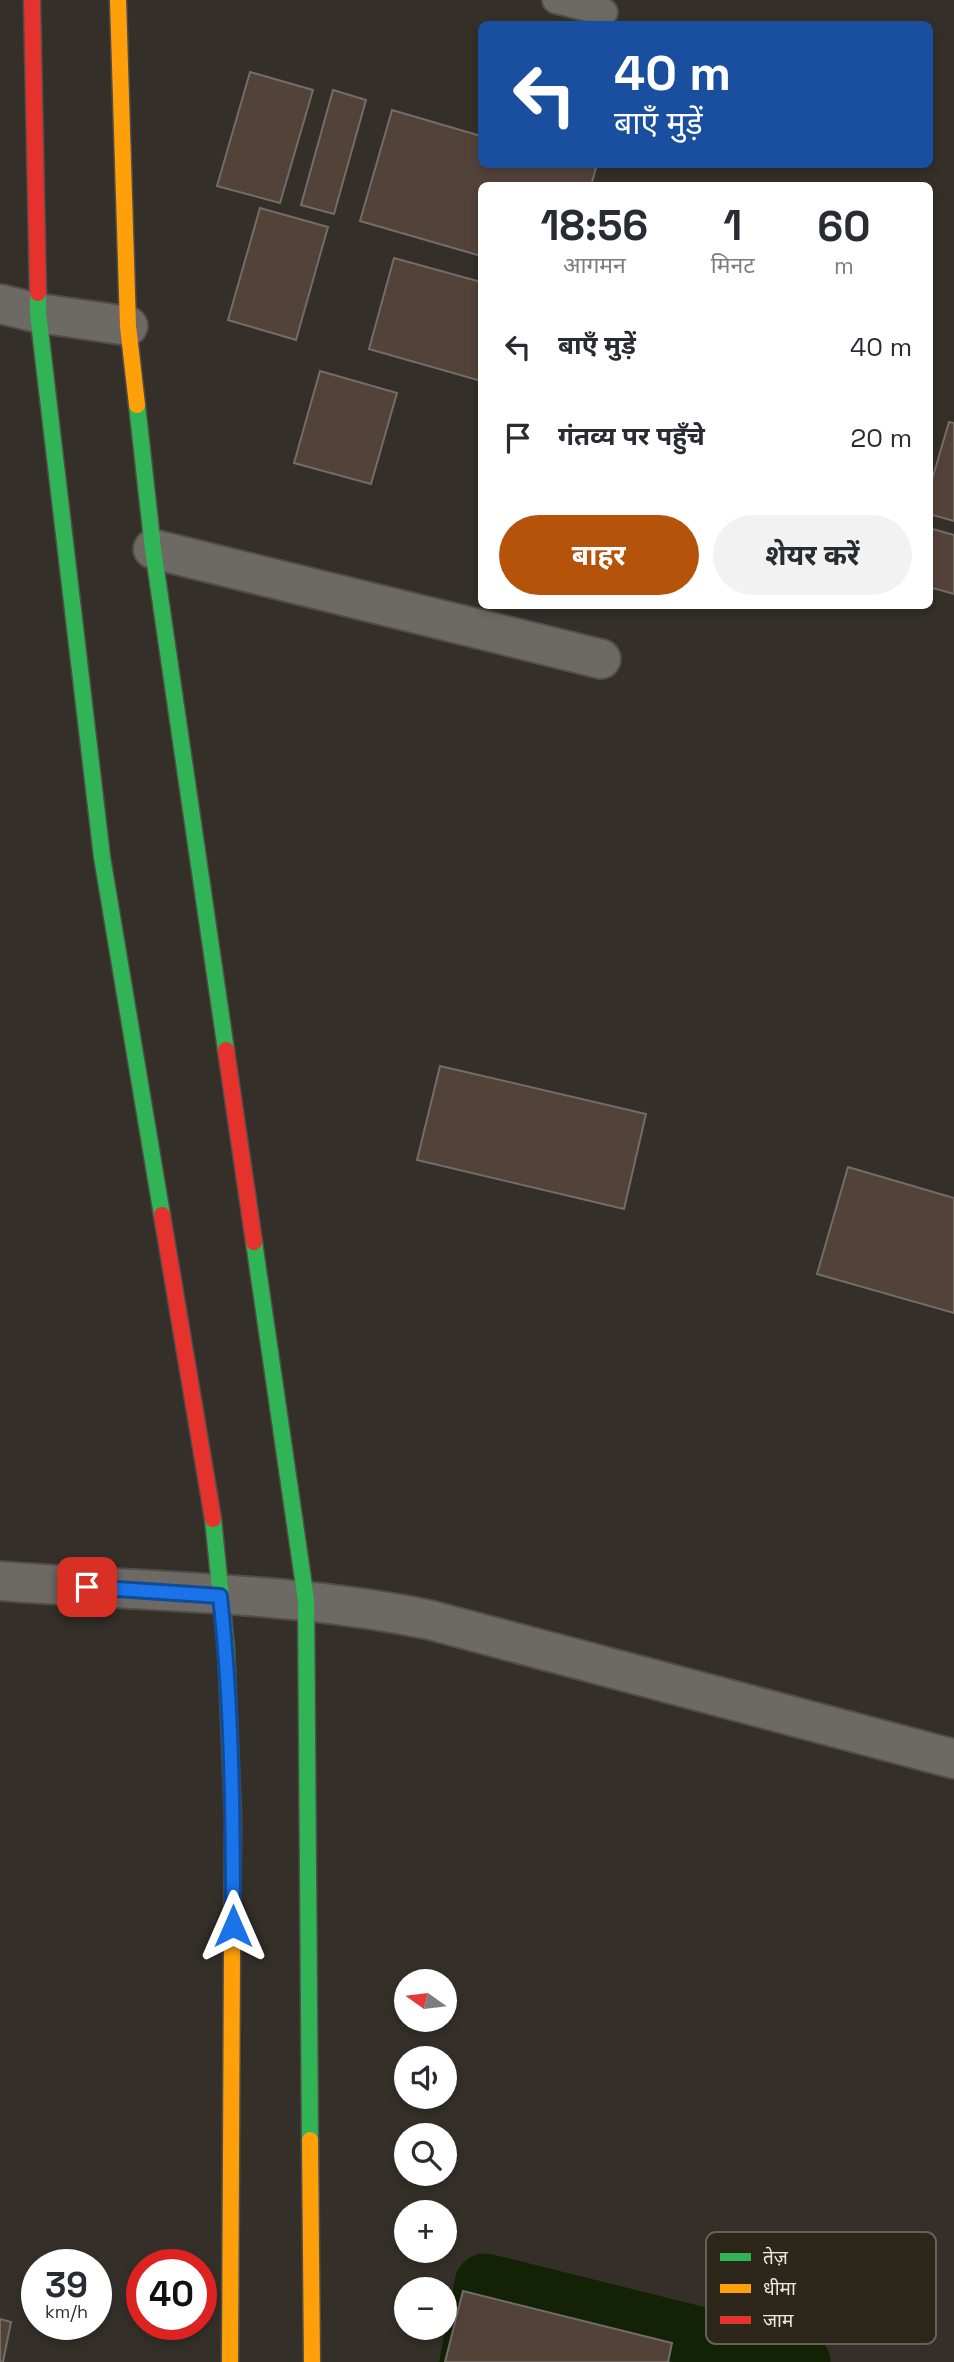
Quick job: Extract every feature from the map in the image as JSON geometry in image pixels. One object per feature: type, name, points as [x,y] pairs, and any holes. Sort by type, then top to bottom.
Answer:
[{"type":"street","points":[[32,0],[38,313],[103,857],[212,1513],[226,1646],[233,1817],[230,2362]]},
{"type":"street","points":[[118,0],[128,326],[153,549],[306,1600],[312,2362]]},
{"type":"street","points":[[0,304],[38,313],[128,326]]},
{"type":"street","points":[[153,549],[601,659]]},
{"type":"street","points":[[0,1581],[306,1600],[372,1608],[430,1620],[954,1759]]},
{"type":"lane","points":[[556,0],[604,12]]},
{"type":"building","points":[[250,72],[313,90],[280,203],[217,186]]},
{"type":"building","points":[[333,90],[366,100],[334,214],[301,205]]},
{"type":"building","points":[[392,110],[478,135],[478,168],[596,168],[592,182],[478,182],[478,255],[360,221]]},
{"type":"building","points":[[260,208],[328,227],[296,340],[228,320]]},
{"type":"building","points":[[394,258],[478,281],[478,380],[369,349]]},
{"type":"building","points":[[320,371],[397,393],[371,484],[294,463]]},
{"type":"building","points":[[949,422],[954,423],[954,521],[933,515],[933,476]]},
{"type":"building","points":[[933,529],[954,535],[954,594],[933,588]]},
{"type":"building","points":[[440,1066],[646,1114],[624,1209],[417,1160]]},
{"type":"building","points":[[848,1167],[954,1198],[954,1313],[817,1274]]},
{"type":"building","points":[[463,2291],[672,2343],[668,2362],[445,2362],[451,2340],[457,2340],[457,2315]]},
{"type":"building","points":[[0,2319],[11,2322],[3,2362],[0,2362]]},
{"type":"waterway","points":[[470,2362],[485,2284],[706,2339]]},
{"type":"waterway","points":[[727,2344],[800,2362]]},
{"type":"traffic: fast","points":[[38,293],[38,313],[102,857],[162,1215]]},
{"type":"traffic: fast","points":[[137,405],[153,549],[226,1050]]},
{"type":"traffic: fast","points":[[254,1242],[306,1600],[310,2140]]},
{"type":"traffic: fast","points":[[213,1519],[226,1646],[233,1817],[232,1951]]},
{"type":"traffic: slow","points":[[118,0],[128,326],[137,405]]},
{"type":"traffic: slow","points":[[230,2362],[232,1951]]},
{"type":"traffic: slow","points":[[310,2140],[312,2362]]},
{"type":"traffic: jam","points":[[32,0],[38,293]]},
{"type":"traffic: jam","points":[[226,1050],[254,1242]]},
{"type":"traffic: jam","points":[[162,1215],[213,1519]]},
{"type":"route","points":[[87,1587],[220,1596],[226,1646],[233,1817],[233,1926]]}]
